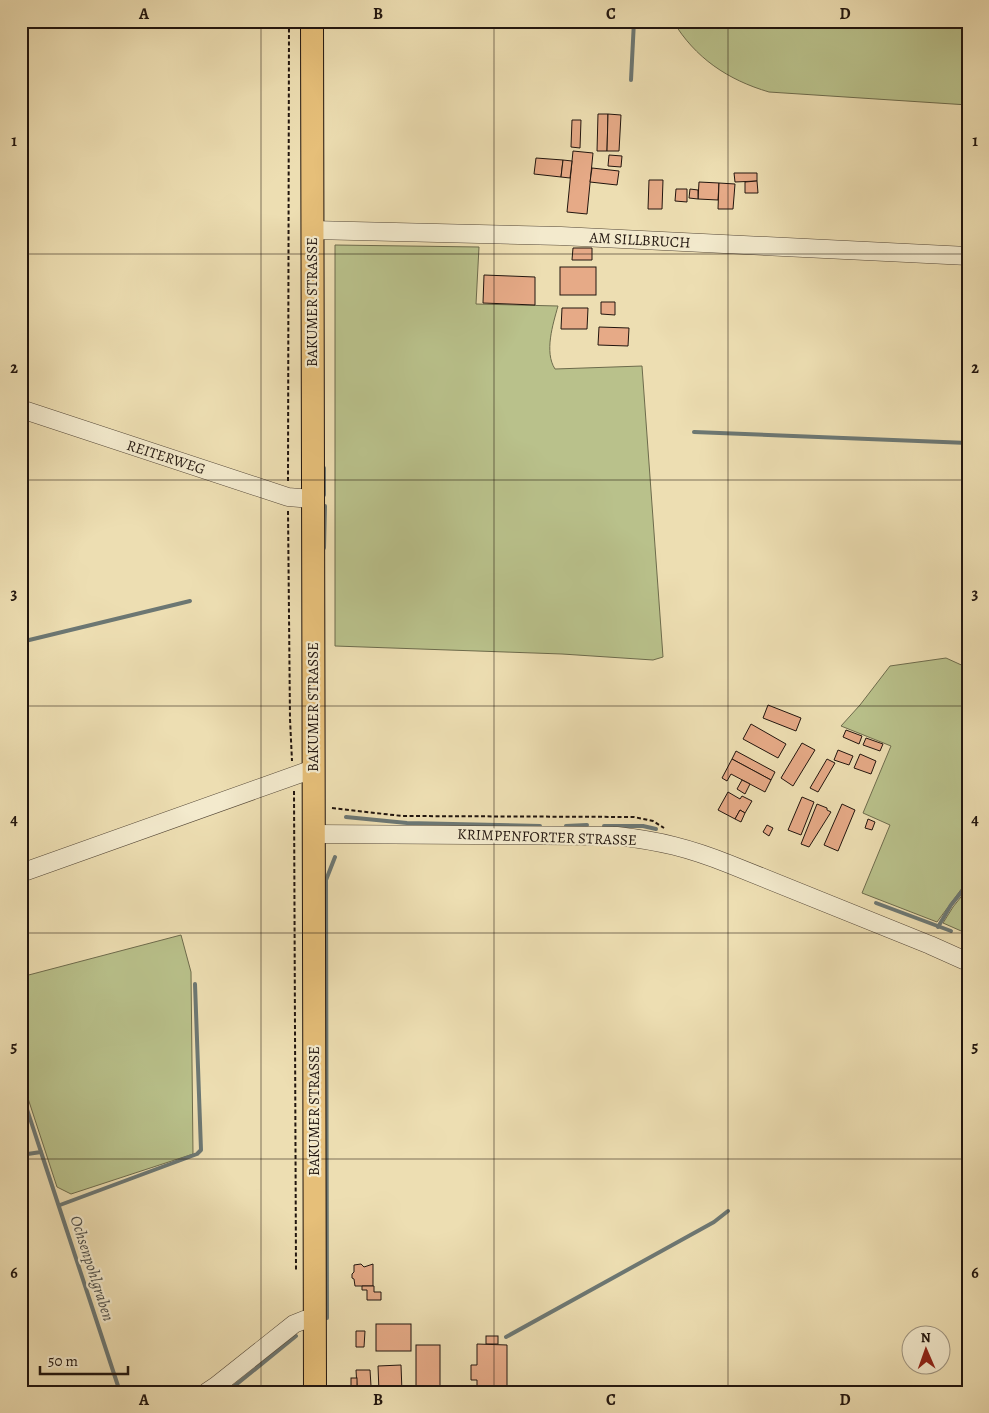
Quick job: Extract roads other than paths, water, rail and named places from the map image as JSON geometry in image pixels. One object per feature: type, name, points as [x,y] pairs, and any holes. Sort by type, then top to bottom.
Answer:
[{"type":"main road","name":"BAKUMER STRASSE","points":[[312,21],[312,499],[303,772],[313,806],[314,834],[315,1392]]},
{"type":"street","name":"AM SILLBRUCH","points":[[312,230],[561,236],[968,256]]},
{"type":"street","name":"REITERWEG","points":[[21,409],[288,497],[312,499]]},
{"type":"street","points":[[21,873],[303,772]]},
{"type":"street","name":"KRIMPENFORTER STRASSE","points":[[314,834],[617,836],[655,841],[696,851],[968,962]]},
{"type":"street","points":[[207,1392],[294,1324],[314,1319]]},
{"type":"waterway","points":[[631,80],[634,21]]},
{"type":"waterway","points":[[694,432],[968,443]]},
{"type":"waterway","points":[[324,468],[324,495]]},
{"type":"waterway","points":[[324,548],[325,506]]},
{"type":"waterway","points":[[21,642],[190,601]]},
{"type":"waterway","points":[[346,817],[407,823],[540,826]]},
{"type":"waterway","points":[[566,826],[587,825]]},
{"type":"waterway","points":[[604,826],[643,826],[656,829]]},
{"type":"waterway","points":[[327,1318],[326,880],[335,857]]},
{"type":"waterway","points":[[938,927],[951,905],[968,884]]},
{"type":"waterway","points":[[876,903],[951,931]]},
{"type":"waterway","points":[[60,1205],[197,1154],[201,1150],[195,984]]},
{"type":"waterway","name":"Ochsenpohlgraben","points":[[21,1091],[41,1152],[21,1155]]},
{"type":"waterway","name":"Ochsenpohlgraben","points":[[41,1152],[120,1392]]},
{"type":"waterway","points":[[506,1337],[714,1222],[728,1211]]},
{"type":"waterway","points":[[227,1392],[296,1336]]}]
